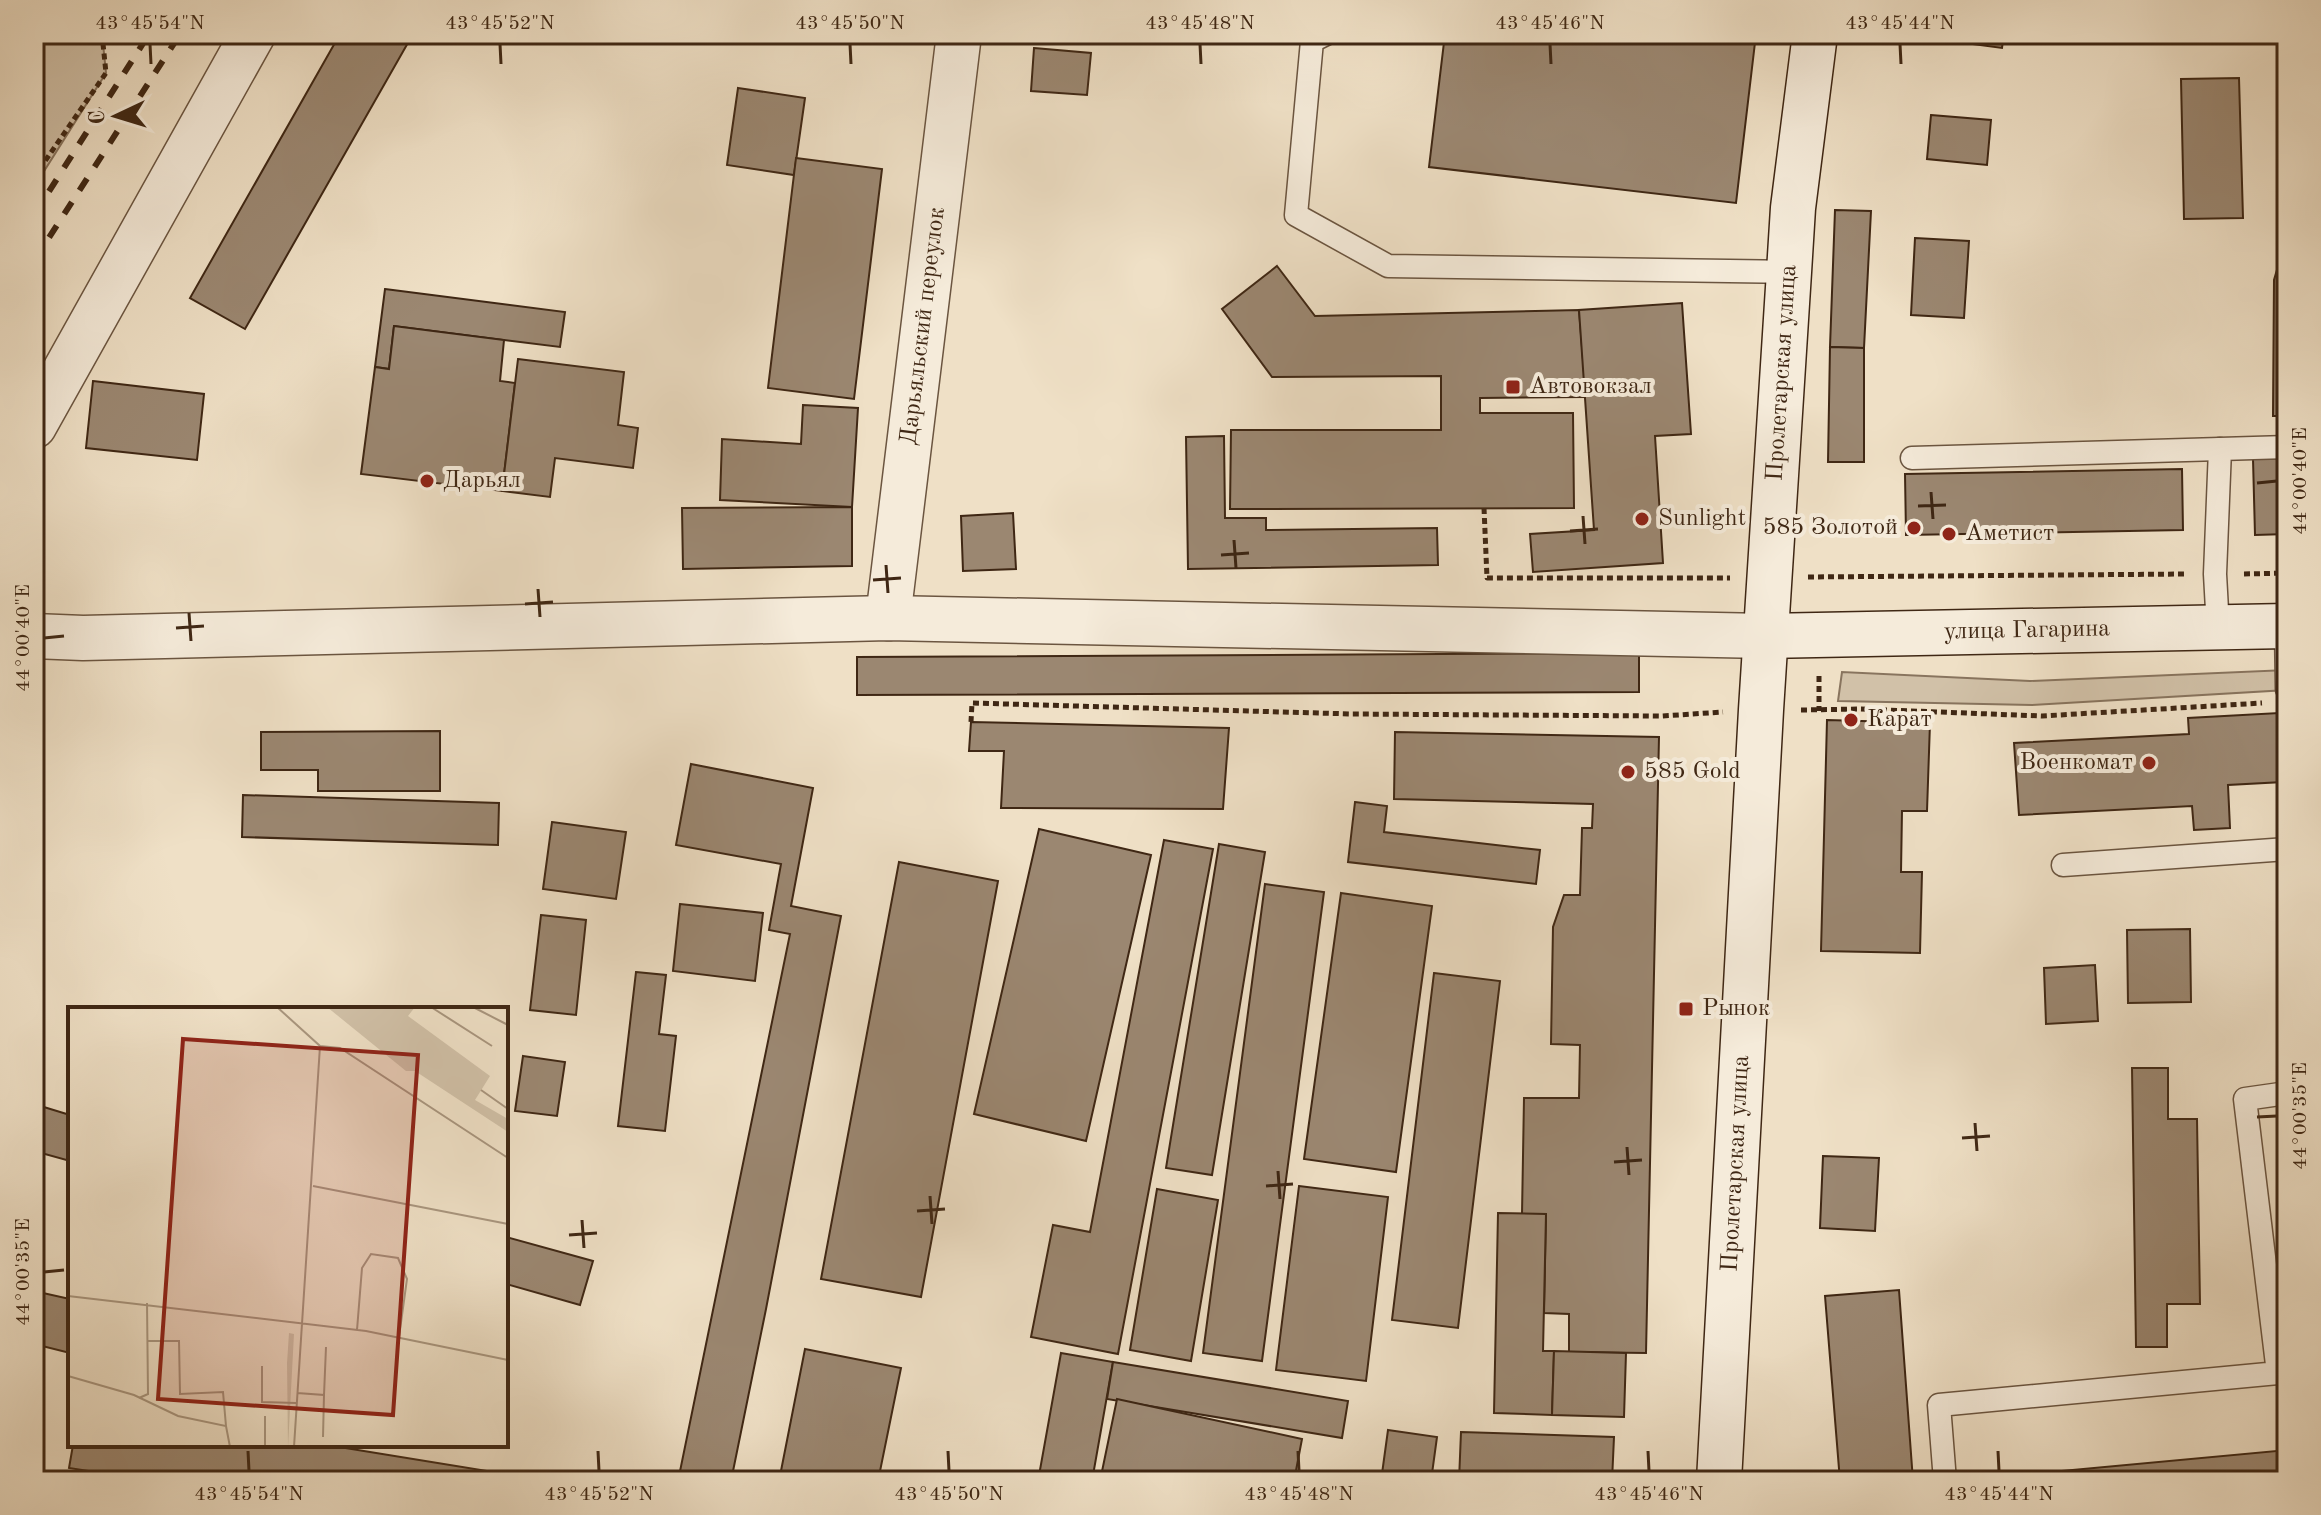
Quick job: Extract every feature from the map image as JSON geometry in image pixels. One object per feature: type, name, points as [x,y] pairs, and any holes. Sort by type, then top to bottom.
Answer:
[{"type":"street","points":[[34,426],[253,34]]},
{"type":"street","name":"Дарьяльский переулок","points":[[888,618],[959,34]]},
{"type":"street","name":"Пролетарская улица","points":[[1719,1481],[1765,636],[1793,208],[1815,34]]},
{"type":"street","name":"улица Гагарина","points":[[34,636],[83,638],[888,618],[1765,636],[2286,626]]},
{"type":"lane","points":[[1326,34],[1312,41],[1296,215],[1388,266],[1789,272]]},
{"type":"lane","points":[[1912,458],[2287,447]]},
{"type":"lane","points":[[2218,628],[2215,574],[2220,449]]},
{"type":"lane","points":[[2279,696],[2286,626]]},
{"type":"lane","points":[[2063,865],[2287,849]]},
{"type":"lane","points":[[1945,1481],[1939,1405],[2278,1373],[2245,1099],[2287,1093]]},
{"type":"path","points":[[34,177],[106,73],[102,34]]},
{"type":"path","points":[[1484,508],[1487,578],[2287,573]]},
{"type":"path","points":[[971,722],[972,703],[1383,714],[1662,716],[1761,710],[1861,709],[2042,716],[2279,696]]},
{"type":"shaded area","points":[[34,34],[102,34],[106,73],[34,187]]},
{"type":"shaded area","points":[[2287,670],[2287,690],[2032,705],[1838,701],[1842,672],[2030,681]]},
{"type":"building","points":[[340,34],[413,34],[245,329],[190,298]]},
{"type":"building","points":[[1445,34],[1756,34],[1736,203],[1429,167]]},
{"type":"building","points":[[1935,34],[2004,34],[2002,48],[1934,39]]},
{"type":"building","points":[[1034,48],[1091,53],[1087,95],[1031,91]]},
{"type":"building","points":[[2239,78],[2243,218],[2184,219],[2181,79]]},
{"type":"building","points":[[738,88],[805,98],[794,175],[727,165]]},
{"type":"building","points":[[1931,115],[1991,120],[1987,165],[1927,159]]},
{"type":"building","points":[[796,158],[882,169],[854,399],[768,388]]},
{"type":"building","points":[[1835,210],[1871,211],[1864,348],[1830,347]]},
{"type":"building","points":[[2287,236],[2287,416],[2273,416],[2274,280]]},
{"type":"building","points":[[1915,238],[1969,241],[1964,318],[1911,315]]},
{"type":"building","name":"Автовокзал","points":[[1277,266],[1315,316],[1579,310],[1586,397],[1480,398],[1480,413],[1573,413],[1574,508],[1230,509],[1231,430],[1441,430],[1441,376],[1272,377],[1222,309]]},
{"type":"building","points":[[385,289],[565,312],[560,347],[394,326],[389,369],[375,367]]},
{"type":"building","points":[[1682,303],[1691,434],[1655,436],[1663,563],[1533,572],[1530,534],[1594,530],[1579,310]]},
{"type":"building","points":[[394,326],[504,340],[500,381],[515,383],[502,491],[361,474],[375,367],[389,369]]},
{"type":"building","points":[[1830,347],[1864,348],[1864,462],[1828,462]]},
{"type":"building","points":[[518,359],[624,372],[618,425],[638,428],[633,468],[555,458],[550,497],[502,491]]},
{"type":"building","points":[[93,381],[204,394],[197,460],[86,448]]},
{"type":"building","points":[[803,405],[858,408],[852,507],[720,500],[722,439],[801,444]]},
{"type":"building","points":[[1224,436],[1225,518],[1266,518],[1266,530],[1437,528],[1438,565],[1188,569],[1186,437]]},
{"type":"building","points":[[2287,458],[2287,534],[2255,535],[2253,459]]},
{"type":"building","points":[[2182,469],[2183,530],[1906,535],[1905,474]]},
{"type":"building","points":[[852,507],[852,566],[683,569],[682,508]]},
{"type":"building","points":[[1013,513],[1016,569],[963,571],[961,516]]},
{"type":"building","points":[[1639,653],[1639,692],[857,695],[857,657]]},
{"type":"building","name":"Военкомат","points":[[2279,713],[2283,782],[2228,785],[2230,828],[2194,830],[2192,806],[2019,815],[2014,743],[2189,734],[2188,718]]},
{"type":"building","points":[[1827,720],[1930,723],[1927,811],[1902,811],[1901,872],[1922,872],[1920,953],[1821,951]]},
{"type":"building","points":[[971,722],[1229,728],[1223,809],[1001,808],[1004,751],[969,751]]},
{"type":"building","points":[[440,731],[440,791],[318,791],[318,770],[261,770],[261,732]]},
{"type":"building","points":[[1395,732],[1659,737],[1646,1353],[1569,1352],[1569,1314],[1544,1313],[1546,1214],[1522,1214],[1524,1098],[1579,1098],[1580,1045],[1551,1044],[1553,927],[1564,895],[1580,895],[1582,828],[1592,828],[1593,804],[1394,799]]},
{"type":"building","points":[[691,764],[813,788],[791,906],[841,916],[731,1481],[678,1481],[790,934],[769,930],[781,864],[676,845]]},
{"type":"building","points":[[243,795],[499,803],[498,845],[242,837]]},
{"type":"building","points":[[1355,802],[1387,806],[1384,832],[1540,850],[1536,884],[1348,862]]},
{"type":"building","points":[[552,822],[626,832],[616,899],[543,889]]},
{"type":"building","points":[[1039,829],[1151,855],[1086,1141],[974,1114]]},
{"type":"building","points":[[1164,840],[1213,849],[1118,1354],[1031,1337],[1053,1225],[1090,1232]]},
{"type":"building","points":[[1219,844],[1265,852],[1212,1175],[1166,1168]]},
{"type":"building","points":[[899,862],[998,881],[921,1297],[821,1279]]},
{"type":"building","points":[[1265,884],[1324,892],[1262,1361],[1203,1353]]},
{"type":"building","points":[[1341,893],[1432,906],[1396,1172],[1304,1159]]},
{"type":"building","points":[[680,904],[763,913],[755,981],[673,971]]},
{"type":"building","points":[[541,915],[586,920],[576,1015],[530,1010]]},
{"type":"building","points":[[2190,929],[2191,1002],[2128,1003],[2127,930]]},
{"type":"building","points":[[2095,965],[2098,1021],[2046,1024],[2044,968]]},
{"type":"building","points":[[636,972],[666,975],[659,1034],[676,1036],[665,1131],[618,1126]]},
{"type":"building","points":[[1434,973],[1500,981],[1458,1328],[1392,1320]]},
{"type":"building","points":[[523,1056],[565,1062],[557,1116],[515,1111]]},
{"type":"building","points":[[2132,1068],[2168,1068],[2168,1119],[2197,1119],[2200,1304],[2167,1304],[2167,1347],[2136,1347]]},
{"type":"building","points":[[34,1104],[68,1114],[68,1160],[34,1151]]},
{"type":"building","points":[[1823,1156],[1879,1158],[1875,1231],[1820,1228]]},
{"type":"building","points":[[1299,1186],[1388,1197],[1366,1381],[1276,1370]]},
{"type":"building","points":[[1157,1189],[1218,1200],[1191,1361],[1130,1350]]},
{"type":"building","points":[[1498,1213],[1546,1214],[1543,1351],[1554,1351],[1552,1415],[1494,1413]]},
{"type":"building","points":[[508,1238],[593,1261],[580,1305],[508,1285]]},
{"type":"building","points":[[1899,1290],[1913,1481],[1840,1481],[1825,1296]]},
{"type":"building","points":[[34,1291],[68,1299],[68,1352],[34,1344]]},
{"type":"building","points":[[805,1349],[901,1368],[878,1481],[779,1481]]},
{"type":"building","points":[[1554,1351],[1626,1353],[1624,1417],[1552,1415]]},
{"type":"building","points":[[1061,1353],[1113,1362],[1092,1481],[1038,1481]]},
{"type":"building","points":[[1113,1362],[1348,1401],[1342,1438],[1107,1399]]},
{"type":"building","points":[[1117,1399],[1302,1439],[1294,1481],[1100,1481]]},
{"type":"building","points":[[1388,1430],[1437,1437],[1431,1481],[1381,1481]]},
{"type":"building","points":[[1461,1432],[1614,1437],[1612,1481],[1459,1481]]},
{"type":"building","points":[[73,1447],[339,1447],[549,1481],[153,1481],[69,1468]]},
{"type":"building","points":[[2287,1450],[2287,1481],[1977,1479]]},
{"type":"railway","points":[[34,215],[149,34]]},
{"type":"railway","points":[[34,261],[180,34]]},
{"type":"place","name":"Автовокзал","points":[[1513,387]]},
{"type":"place","name":"Дарьял","points":[[427,481]]},
{"type":"place","name":"Sunlight","points":[[1642,519]]},
{"type":"place","name":"585 Золотой","points":[[1914,528]]},
{"type":"place","name":"Аметист","points":[[1949,534]]},
{"type":"place","name":"Карат","points":[[1851,720]]},
{"type":"place","name":"Военкомат","points":[[2149,763]]},
{"type":"place","name":"585 Gold","points":[[1628,772]]},
{"type":"place","name":"Рынок","points":[[1686,1009]]}]
